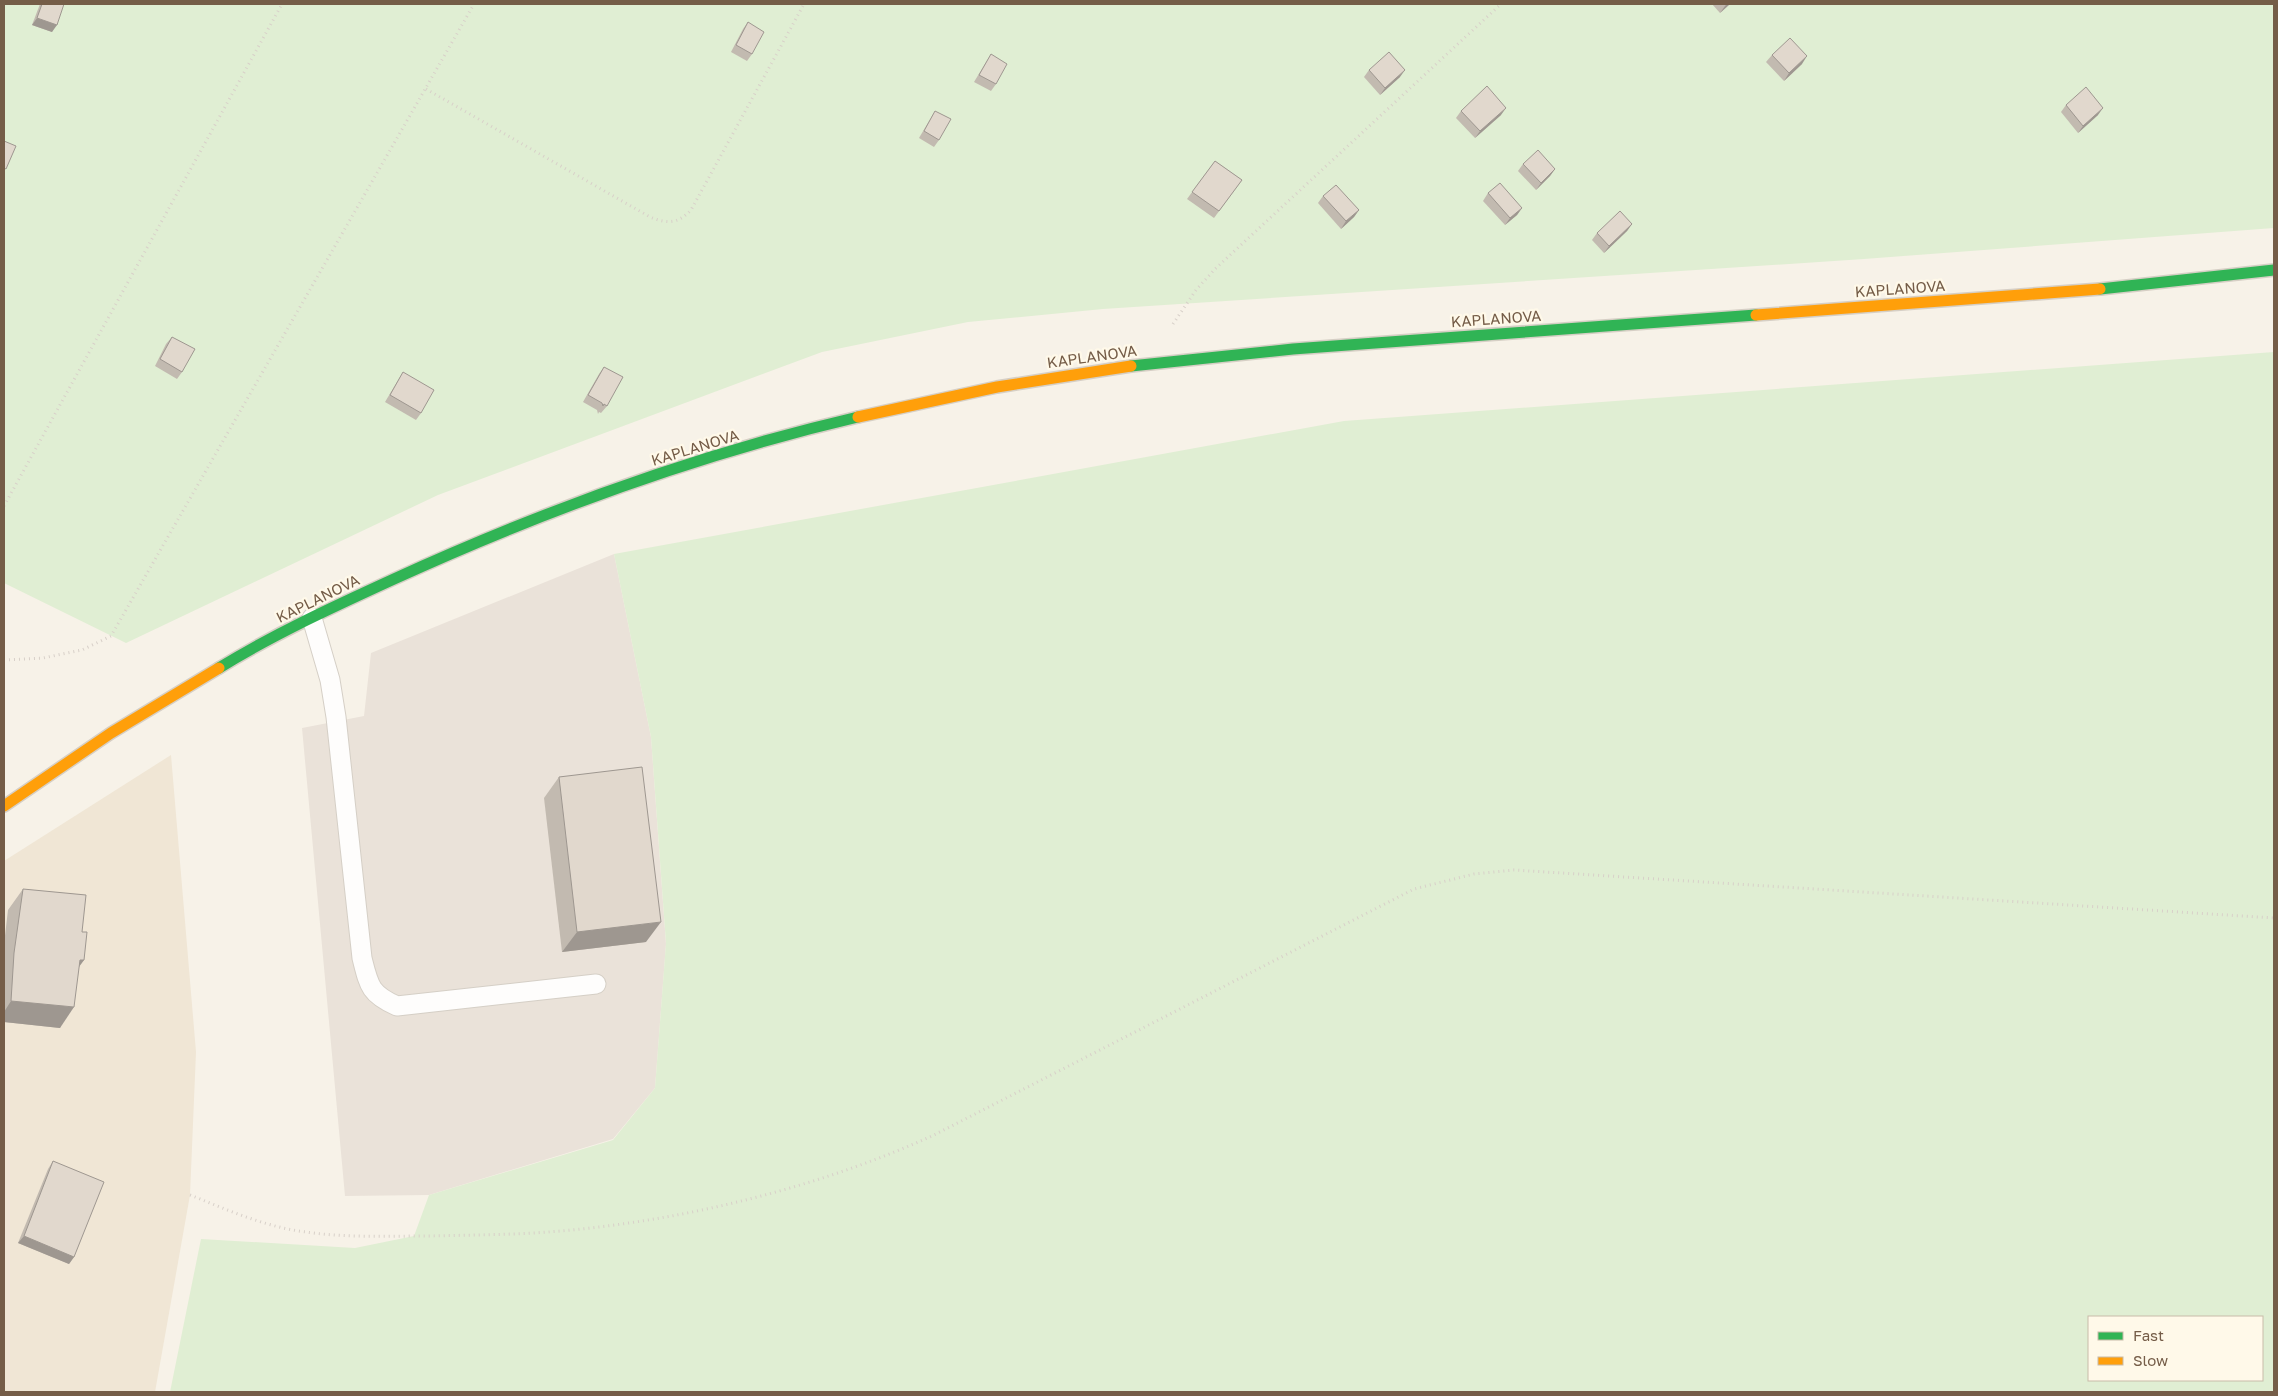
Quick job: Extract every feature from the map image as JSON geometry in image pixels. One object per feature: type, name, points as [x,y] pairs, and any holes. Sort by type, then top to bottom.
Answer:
[{"type":"main road","name":"KAPLANOVA","points":[[4,806],[113,732],[191,684],[312,618],[385,583],[500,533],[614,489],[745,448],[839,422],[954,395],[1065,375],[1159,362],[1293,349],[2104,289],[2274,270]]},
{"type":"lane","points":[[312,618],[323,651],[333,698],[362,958],[368,981],[379,998],[397,1006],[596,984]]},
{"type":"path","points":[[4,506],[282,4]]},
{"type":"path","points":[[4,660],[43,658],[82,650],[111,636],[474,4]]},
{"type":"path","points":[[426,89],[650,217],[668,223],[677,222],[691,210],[804,4]]},
{"type":"path","points":[[1159,362],[1161,347],[1167,332],[1196,290],[1215,269],[1501,4]]},
{"type":"path","points":[[190,1195],[249,1219],[305,1232],[349,1236],[472,1236],[549,1232],[648,1219],[731,1203],[824,1178],[888,1156],[934,1135],[1414,889],[1474,874],[1514,870],[2274,918]]},
{"type":"shaded area","points":[[614,554],[651,737],[666,944],[655,1088],[613,1139],[429,1195],[345,1196],[302,728],[364,716],[371,653]]},
{"type":"shaded area","points":[[171,755],[196,1052],[190,1195],[155,1392],[4,1392],[4,861]]},
{"type":"green space","points":[[4,4],[2274,4],[2274,228],[1864,259],[1103,309],[968,322],[822,352],[438,495],[126,643],[4,583]]},
{"type":"green space","points":[[2274,352],[2274,1392],[170,1392],[201,1239],[355,1248],[414,1236],[429,1195],[613,1140],[655,1088],[666,943],[651,737],[614,554],[1344,421]]},
{"type":"building","points":[[42,4],[64,4],[57,25],[37,18]]},
{"type":"building","points":[[748,22],[764,32],[752,54],[736,45]]},
{"type":"building","points":[[1790,38],[1807,56],[1789,73],[1772,55]]},
{"type":"building","points":[[1389,52],[1405,70],[1385,88],[1369,70]]},
{"type":"building","points":[[991,54],[1007,64],[996,84],[979,75]]},
{"type":"building","points":[[1487,86],[1506,108],[1480,131],[1461,111]]},
{"type":"building","points":[[2086,87],[2103,108],[2083,126],[2066,105]]},
{"type":"building","points":[[935,111],[951,119],[939,140],[924,131]]},
{"type":"building","points":[[4,141],[16,146],[6,169],[4,168]]},
{"type":"building","points":[[1538,150],[1555,169],[1541,183],[1523,164]]},
{"type":"building","points":[[1215,161],[1242,180],[1219,211],[1192,192]]},
{"type":"building","points":[[1500,183],[1522,208],[1510,218],[1488,193]]},
{"type":"building","points":[[1336,185],[1359,210],[1346,221],[1323,196]]},
{"type":"building","points":[[1620,211],[1632,224],[1609,246],[1597,233]]},
{"type":"building","points":[[172,337],[195,349],[182,372],[160,359]]},
{"type":"building","points":[[604,367],[623,377],[607,406],[604,404],[603,406],[602,403],[588,395]]},
{"type":"building","points":[[403,372],[434,390],[421,413],[390,395]]},
{"type":"building","points":[[642,767],[661,922],[577,932],[559,777]]},
{"type":"building","points":[[23,889],[86,895],[82,932],[87,932],[84,960],[80,960],[74,1007],[11,1001],[14,953]]},
{"type":"building","points":[[53,1161],[104,1182],[74,1257],[24,1236]]},
{"type":"traffic: fast","points":[[2100,289],[2274,270]]},
{"type":"traffic: fast","points":[[1131,366],[1293,349],[1756,315]]},
{"type":"traffic: fast","points":[[219,668],[283,632],[394,579],[507,530],[622,486],[739,448],[858,417]]},
{"type":"traffic: slow","points":[[1756,315],[2100,289]]},
{"type":"traffic: slow","points":[[858,417],[997,387],[1131,366]]},
{"type":"traffic: slow","points":[[4,806],[111,733],[219,668]]}]
